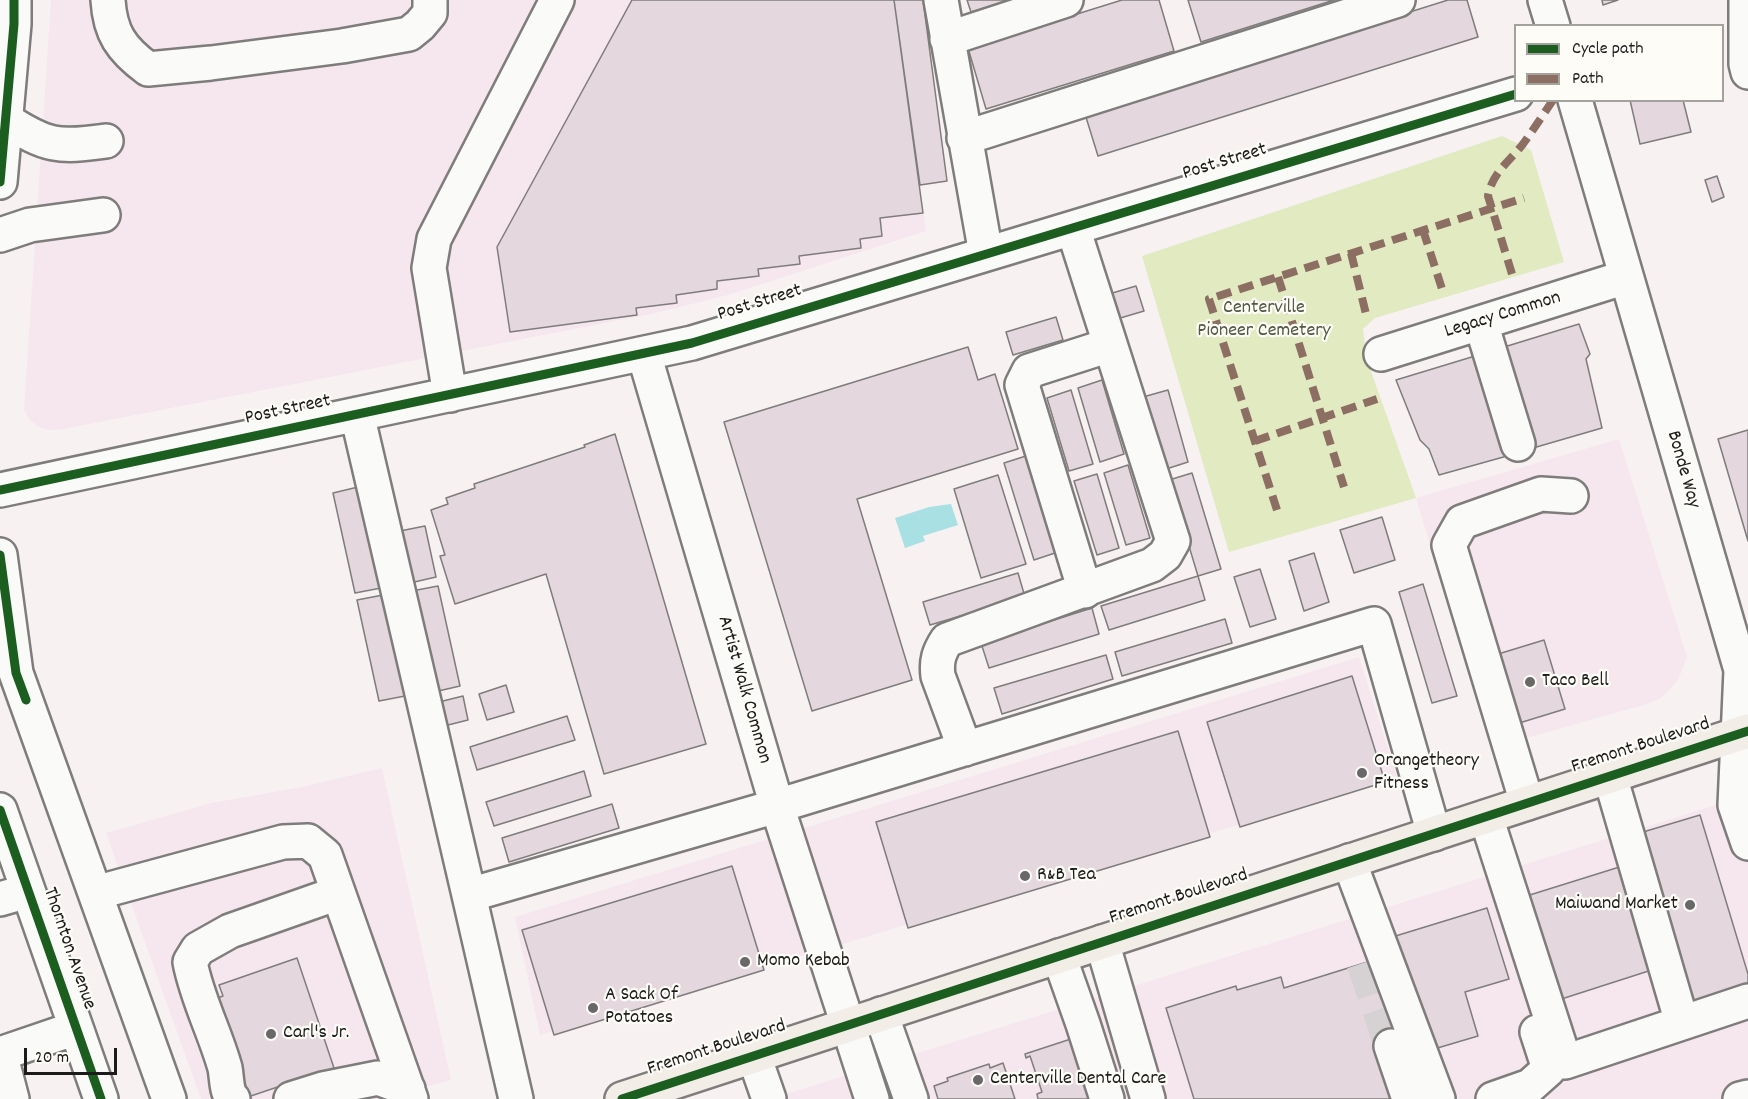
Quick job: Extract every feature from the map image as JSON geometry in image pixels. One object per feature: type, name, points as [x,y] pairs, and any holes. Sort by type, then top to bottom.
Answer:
[{"type":"main road","name":"Fremont Boulevard","points":[[622,1099],[1744,733]]},
{"type":"street","points":[[0,182],[14,24],[14,0]]},
{"type":"street","points":[[108,0],[109,20],[120,42],[136,60],[148,69],[272,55],[409,34],[430,13],[430,0]]},
{"type":"street","points":[[450,395],[429,268],[434,239],[557,0]]},
{"type":"street","points":[[941,0],[986,254]]},
{"type":"street","points":[[947,39],[1066,0]]},
{"type":"street","points":[[964,138],[1398,0]]},
{"type":"street","points":[[1545,0],[1551,24]]},
{"type":"street","points":[[1746,0],[1747,68]]},
{"type":"street","name":"Post Street","points":[[0,490],[692,343],[1514,94]]},
{"type":"street","name":"Bonde Way","points":[[1576,102],[1741,670],[1744,733],[1736,805],[1748,843]]},
{"type":"street","points":[[6,120],[32,137],[52,144],[79,145],[106,141]]},
{"type":"street","points":[[0,235],[30,225],[103,215]]},
{"type":"street","points":[[965,749],[936,664],[947,640],[1152,565],[1165,555],[1173,541],[1073,228]]},
{"type":"street","name":"Legacy Common","points":[[1381,354],[1626,277]]},
{"type":"street","points":[[1481,323],[1518,444]]},
{"type":"street","points":[[1084,591],[1022,385],[1029,371],[1110,345]]},
{"type":"street","name":"Artist Walk Common","points":[[644,354],[777,806],[872,1099]]},
{"type":"street","points":[[357,414],[516,1099]]},
{"type":"street","points":[[1527,803],[1449,545],[1462,522],[1541,494],[1571,496]]},
{"type":"street","points":[[0,555],[16,673],[169,1099]]},
{"type":"street","points":[[469,895],[777,806],[1374,624],[1434,834]]},
{"type":"street","points":[[1610,776],[1682,1023]]},
{"type":"street","name":"Thornton Avenue","points":[[0,810],[14,895],[76,1028],[101,1099]]},
{"type":"street","points":[[1477,819],[1564,1062],[1748,1001]]},
{"type":"street","points":[[1477,819],[1549,1069],[1530,1086],[1493,1099]]},
{"type":"street","points":[[95,893],[283,842],[308,841],[325,855],[409,1094]]},
{"type":"street","points":[[1340,864],[1363,963]]},
{"type":"street","points":[[1340,864],[1438,1099]]},
{"type":"street","points":[[233,1099],[230,1095],[225,1068],[194,984],[190,962],[198,949],[230,931],[338,893]]},
{"type":"street","points":[[1102,942],[1148,1099]]},
{"type":"street","points":[[1059,956],[1107,1099]]},
{"type":"street","points":[[881,1014],[911,1099]]},
{"type":"street","points":[[12,1099],[0,1054],[76,1028]]},
{"type":"street","points":[[1391,1046],[1409,1099]]},
{"type":"street","points":[[754,1056],[769,1099]]},
{"type":"street","points":[[291,1099],[323,1089],[378,1078],[409,1094]]},
{"type":"street","points":[[1740,1099],[1748,1097]]},
{"type":"shaded area","points":[[51,0],[892,0],[926,231],[728,295],[656,313],[64,429],[49,430],[38,427],[24,410]]},
{"type":"shaded area","points":[[1619,439],[1687,657],[1678,680],[1661,698],[1647,704],[1491,748],[1416,498]]},
{"type":"shaded area","points":[[1359,657],[1397,777],[540,1035],[515,917]]},
{"type":"shaded area","points":[[382,768],[451,1080],[382,1099],[201,1099],[106,833],[211,803],[297,788]]},
{"type":"shaded area","points":[[1748,795],[1748,1099],[770,1099]]},
{"type":"green space","name":"Centerville Pioneer Cemetery","points":[[1502,136],[1531,150],[1564,262],[1375,318],[1363,329],[1367,360],[1416,498],[1229,552],[1142,256]]},
{"type":"water","points":[[951,504],[958,525],[923,536],[925,541],[905,548],[895,518],[929,507]]},
{"type":"building","points":[[632,0],[894,0],[923,213],[880,218],[882,236],[860,239],[861,248],[799,256],[800,264],[758,269],[759,276],[717,281],[717,289],[676,295],[677,303],[636,308],[637,315],[510,332],[497,247]]},
{"type":"building","points":[[894,0],[923,0],[947,181],[920,185]]},
{"type":"building","points":[[967,0],[1010,0],[971,12]]},
{"type":"building","points":[[1122,0],[1159,0],[1174,51],[986,109],[968,48]]},
{"type":"building","points":[[1188,0],[1334,0],[1201,42]]},
{"type":"building","points":[[1448,0],[1467,0],[1478,37],[1098,156],[1085,114]]},
{"type":"building","points":[[1602,0],[1618,0],[1603,5]]},
{"type":"building","points":[[1630,102],[1684,102],[1691,132],[1640,144]]},
{"type":"building","points":[[1717,176],[1724,197],[1712,202],[1705,180]]},
{"type":"building","points":[[1136,286],[1144,311],[1117,319],[1109,294]]},
{"type":"building","points":[[1056,317],[1063,340],[1013,355],[1006,332]]},
{"type":"building","points":[[1579,324],[1590,354],[1586,359],[1602,428],[1533,448],[1501,348]]},
{"type":"building","points":[[968,347],[978,380],[995,374],[1018,449],[857,499],[912,680],[812,711],[724,422]]},
{"type":"building","points":[[1475,356],[1507,456],[1439,475],[1429,449],[1420,440],[1396,380]]},
{"type":"building","points":[[1102,380],[1124,454],[1100,462],[1078,388]]},
{"type":"building","points":[[1071,390],[1093,464],[1069,471],[1047,398]]},
{"type":"building","points":[[1168,390],[1188,462],[1163,470],[1143,397]]},
{"type":"building","points":[[1748,430],[1748,541],[1718,439]]},
{"type":"building","points":[[615,434],[706,744],[604,774],[546,574],[455,604],[440,556],[445,555],[431,510],[448,504],[446,498],[475,488],[474,484],[585,447],[584,445]]},
{"type":"building","points":[[1029,455],[1058,552],[1034,560],[1004,463]]},
{"type":"building","points":[[1128,465],[1150,538],[1126,545],[1104,473]]},
{"type":"building","points":[[1192,473],[1221,569],[1198,576],[1169,480]]},
{"type":"building","points":[[1097,474],[1119,548],[1097,555],[1074,481]]},
{"type":"building","points":[[998,475],[1026,564],[981,578],[954,489]]},
{"type":"building","points":[[358,487],[381,588],[355,593],[333,493]]},
{"type":"building","points":[[1382,517],[1395,560],[1354,573],[1340,530]]},
{"type":"building","points":[[425,526],[436,577],[410,583],[400,531]]},
{"type":"building","points":[[1314,553],[1329,602],[1304,611],[1289,561]]},
{"type":"building","points":[[1260,569],[1276,619],[1250,627],[1234,577]]},
{"type":"building","points":[[1018,573],[1025,597],[930,625],[923,602]]},
{"type":"building","points":[[1198,576],[1205,600],[1109,630],[1101,606]]},
{"type":"building","points":[[1423,584],[1457,696],[1432,703],[1399,592]]},
{"type":"building","points":[[438,586],[460,686],[434,692],[412,591]]},
{"type":"building","points":[[383,595],[405,696],[379,701],[357,600]]},
{"type":"building","points":[[1092,608],[1099,634],[989,668],[981,643]]},
{"type":"building","points":[[1225,619],[1232,643],[1122,676],[1115,652]]},
{"type":"building","name":"Taco Bell","points":[[1544,640],[1565,709],[1516,724],[1495,655]]},
{"type":"building","points":[[1106,655],[1113,679],[1002,714],[994,688]]},
{"type":"building","points":[[1352,676],[1385,782],[1240,827],[1207,722]]},
{"type":"building","points":[[506,685],[514,712],[487,720],[479,694]]},
{"type":"building","points":[[463,696],[468,720],[444,726],[439,702]]},
{"type":"building","points":[[567,716],[575,740],[477,770],[470,747]]},
{"type":"building","points":[[1178,731],[1210,837],[908,928],[876,822]]},
{"type":"building","points":[[584,771],[591,796],[494,826],[486,802]]},
{"type":"building","points":[[612,804],[619,828],[509,862],[502,838]]},
{"type":"building","name":"Maiwand Market","points":[[1700,815],[1748,974],[1748,989],[1684,1009],[1633,835]]},
{"type":"building","points":[[1629,864],[1661,967],[1549,1003],[1517,899]]},
{"type":"building","points":[[732,866],[764,970],[554,1035],[522,930]]},
{"type":"building","points":[[1487,908],[1509,979],[1465,992],[1478,1036],[1424,1052],[1389,938]]},
{"type":"building","name":"Carl's Jr.","points":[[297,958],[334,1068],[242,1099],[209,1001],[223,996],[219,985]]},
{"type":"building","points":[[1377,959],[1402,1043],[1393,1099],[1194,1099],[1166,1008],[1236,986],[1237,990],[1281,977],[1284,988]]},
{"type":"building","points":[[1080,1036],[1100,1099],[1038,1099],[1037,1094],[1042,1092],[1030,1056],[1026,1058],[1025,1054]]},
{"type":"building","name":"Centerville Dental Care","points":[[1003,1063],[1015,1099],[938,1099],[934,1086],[948,1081],[947,1078],[989,1064],[990,1068]]},
{"type":"tunnel","points":[[1363,963],[1391,1046]]},
{"type":"marked path","points":[[1512,274],[1488,196],[1497,174],[1523,144],[1552,102]]},
{"type":"marked path","points":[[1277,510],[1209,299],[1524,198]]},
{"type":"marked path","points":[[1423,230],[1443,292]]},
{"type":"marked path","points":[[1351,253],[1367,318]]},
{"type":"marked path","points":[[1278,277],[1344,487]]},
{"type":"marked path","points":[[1255,441],[1377,399]]},
{"type":"cycle path","points":[[0,182],[14,24],[14,0]]},
{"type":"cycle path","points":[[0,490],[692,343],[1514,95]]},
{"type":"cycle path","points":[[0,555],[16,673],[26,700]]},
{"type":"cycle path","points":[[622,1099],[1748,731]]},
{"type":"cycle path","points":[[0,810],[101,1099]]},
{"type":"place","name":"Taco Bell","points":[[1530,682]]},
{"type":"place","name":"Orangetheory Fitness","points":[[1362,773]]},
{"type":"place","name":"R&B Tea","points":[[1025,876]]},
{"type":"place","name":"Maiwand Market","points":[[1690,905]]},
{"type":"place","name":"Momo Kebab","points":[[745,962]]},
{"type":"place","name":"A Sack Of Potatoes","points":[[593,1008]]},
{"type":"place","name":"Carl's Jr.","points":[[271,1034]]},
{"type":"place","name":"Centerville Dental Care","points":[[978,1080]]}]
